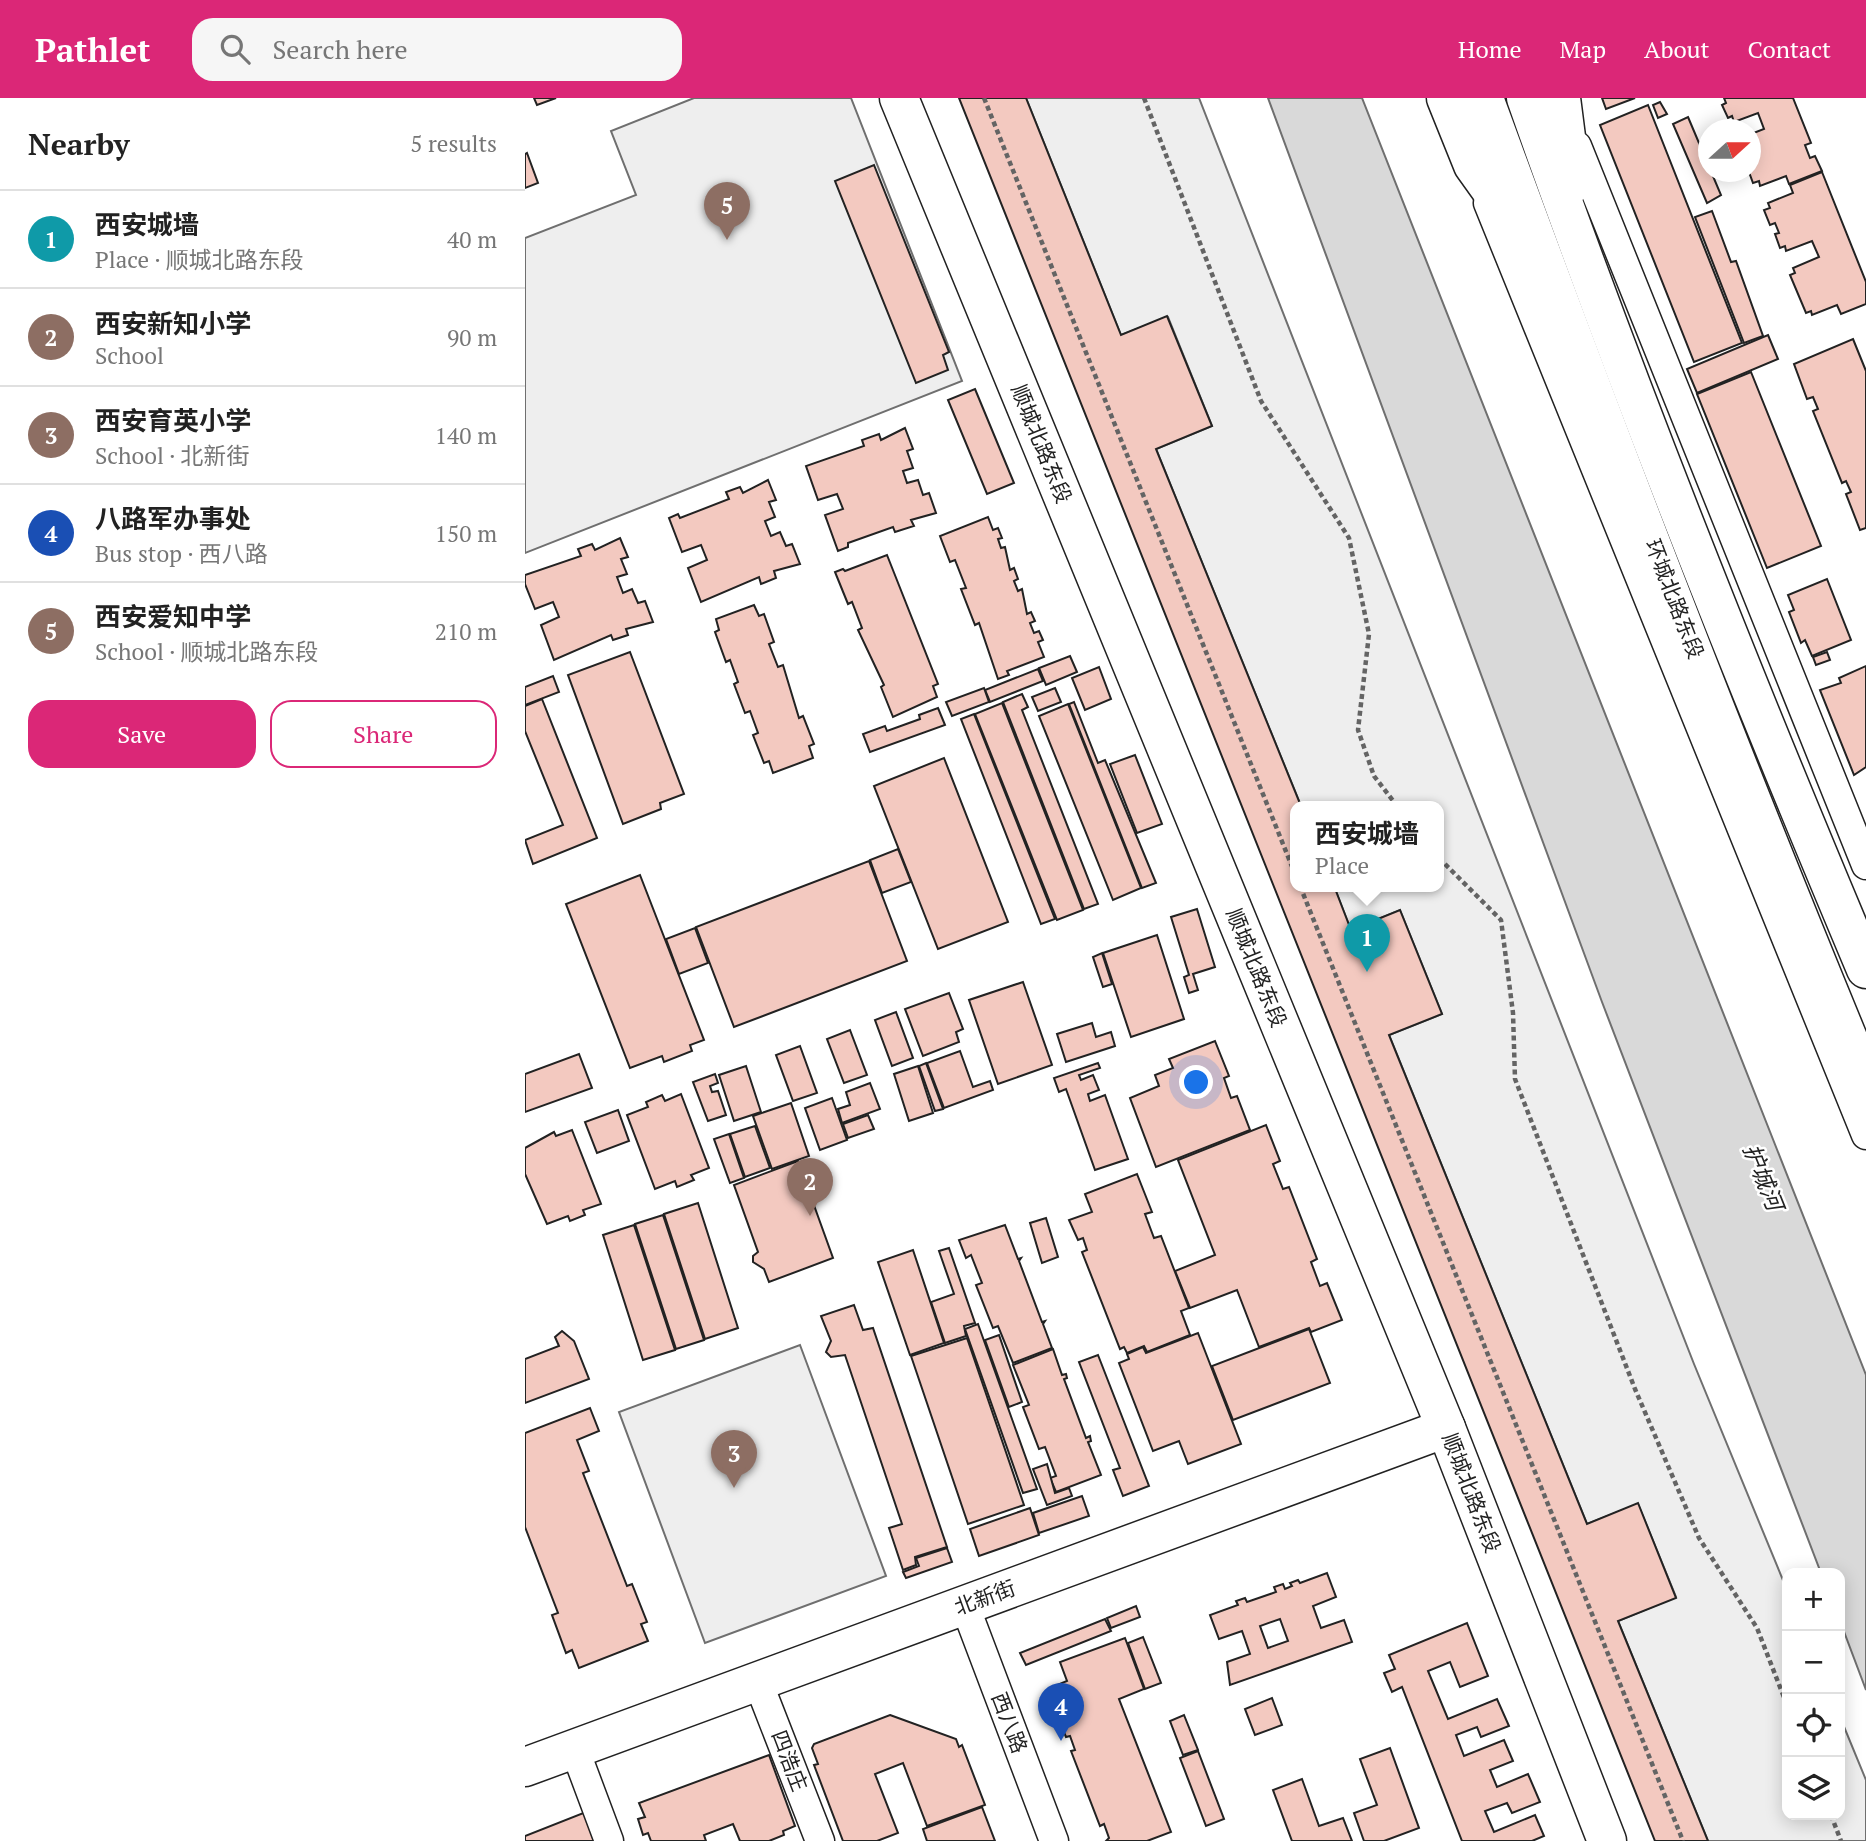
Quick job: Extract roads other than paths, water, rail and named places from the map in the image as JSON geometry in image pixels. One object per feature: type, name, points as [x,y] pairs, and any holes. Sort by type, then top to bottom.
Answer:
[{"type":"street","name":"顺城北路东段","points":[[899,98],[1445,1428],[1607,1841]]},
{"type":"street","points":[[1446,98],[1866,1135]]},
{"type":"street","points":[[1549,101],[1562,259]]},
{"type":"street","points":[[1549,101],[1866,864]]},
{"type":"street","name":"环城北路东段","points":[[1487,106],[1562,259],[1705,575],[1866,970]]},
{"type":"street","points":[[1473,165],[1562,259]]},
{"type":"street","name":"环城北路东段","points":[[1562,259],[1778,871],[1866,1082]]},
{"type":"street","name":"北新街","points":[[525,1767],[1445,1428]]},
{"type":"street","name":"西八路","points":[[965,1606],[1054,1841]]},
{"type":"street","name":"四浩庄","points":[[758,1682],[820,1841]]},
{"type":"street","points":[[575,1750],[609,1841]]},
{"type":"water","name":"护城河","points":[[1268,98],[1362,98],[1866,1375],[1866,1690],[1845,1634],[1845,1568],[1819,1568],[1602,1002]]},
{"type":"place","name":"西安爱知中学","points":[[727,240]]},
{"type":"place","name":"西安城墙","points":[[1367,972]]},
{"type":"place","name":"西安新知小学","points":[[810,1216]]},
{"type":"place","name":"西安育英小学","points":[[734,1488]]},
{"type":"place","name":"八路军办事处","points":[[1061,1741]]}]
